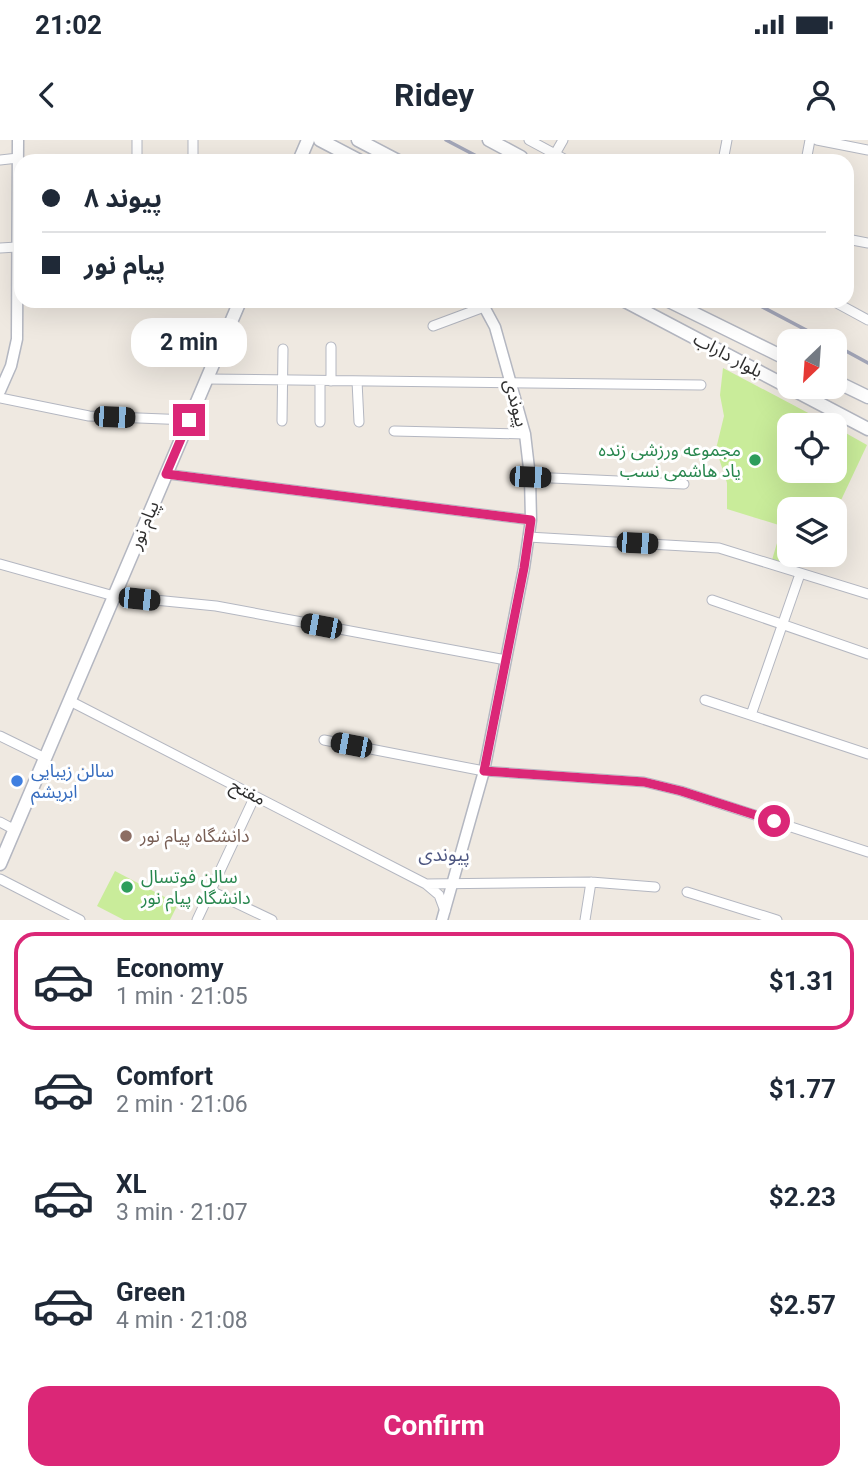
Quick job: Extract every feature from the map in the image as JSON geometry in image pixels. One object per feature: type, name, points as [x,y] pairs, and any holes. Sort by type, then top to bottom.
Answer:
[{"type":"main road","points":[[320,140],[347,154]]},
{"type":"main road","points":[[358,140],[385,154]]},
{"type":"main road","points":[[489,140],[515,154]]},
{"type":"main road","name":"پیام نور","points":[[0,864],[237,308]]},
{"type":"main road","name":"بلوار داراب","points":[[638,308],[865,426]]},
{"type":"main road","name":"بلوار داراب","points":[[683,308],[777,354]]},
{"type":"main road","points":[[696,308],[713,323]]},
{"type":"main road","points":[[847,387],[868,397]]},
{"type":"street","points":[[529,140],[555,154],[563,140]]},
{"type":"street","points":[[817,140],[868,149]]},
{"type":"street","points":[[0,391],[11,366],[18,339],[18,308]]},
{"type":"street","points":[[433,326],[474,308]]},
{"type":"street","name":"پیوندی","points":[[444,915],[484,771],[531,520],[525,434],[512,383],[487,308]]},
{"type":"street","points":[[846,308],[868,320]]},
{"type":"street","points":[[320,422],[331,347]]},
{"type":"street","points":[[282,421],[283,349]]},
{"type":"street","points":[[206,379],[701,384]]},
{"type":"street","points":[[357,381],[359,422]]},
{"type":"street","points":[[0,398],[89,416],[189,420]]},
{"type":"street","points":[[394,430],[525,434]]},
{"type":"street","points":[[166,474],[531,520]]},
{"type":"street","points":[[530,477],[684,484]]},
{"type":"street","points":[[528,537],[719,548],[868,594]]},
{"type":"street","points":[[0,564],[114,596],[215,606],[506,660]]},
{"type":"street","points":[[751,715],[800,574]]},
{"type":"street","points":[[712,600],[868,654]]},
{"type":"street","points":[[705,700],[868,754]]},
{"type":"street","name":"مفتح","points":[[70,701],[426,884]]},
{"type":"street","points":[[0,736],[45,758]]},
{"type":"street","points":[[324,740],[484,771],[644,782],[681,791],[868,852]]},
{"type":"street","points":[[197,920],[255,796]]},
{"type":"street","points":[[0,822],[15,830]]},
{"type":"street","points":[[0,879],[80,920]]},
{"type":"street","points":[[585,920],[591,882]]},
{"type":"street","points":[[426,884],[591,882],[655,887]]},
{"type":"street","points":[[426,884],[439,895],[444,915]]},
{"type":"street","points":[[211,891],[272,920]]},
{"type":"street","points":[[687,892],[777,920]]},
{"type":"green space","name":"مجموعه ورزشی زنده یاد هاشمی نسب","points":[[723,368],[777,396],[777,399],[808,413],[777,413],[777,483],[847,483],[847,434],[867,445],[843,497],[777,497],[777,524],[727,509],[727,483],[716,449],[724,416],[720,395]]},
{"type":"green space","name":"مجموعه ورزشی زنده یاد هاشمی نسب","points":[[777,543],[777,561],[772,560]]},
{"type":"green space","name":"سالن فوتسال دانشگاه پیام نور","points":[[115,871],[178,904],[170,920],[124,920],[97,906]]},
{"type":"railway","points":[[446,140],[473,154]]},
{"type":"railway","points":[[764,308],[804,329]]},
{"type":"railway","points":[[847,352],[868,363]]},
{"type":"place","name":"مجموعه ورزشی زنده یاد هاشمی نسب","points":[[755,460]]},
{"type":"place","name":"سالن زیبایی ابریشم","points":[[17,781]]},
{"type":"place","name":"دانشگاه پیام نور","points":[[126,836]]},
{"type":"place","name":"سالن فوتسال دانشگاه پیام نور","points":[[127,887]]},
{"type":"district","name":"پیوندی","points":[[444,854]]},
{"type":"route","points":[[189,420],[166,474],[531,520],[484,771],[644,782],[774,821]]}]
